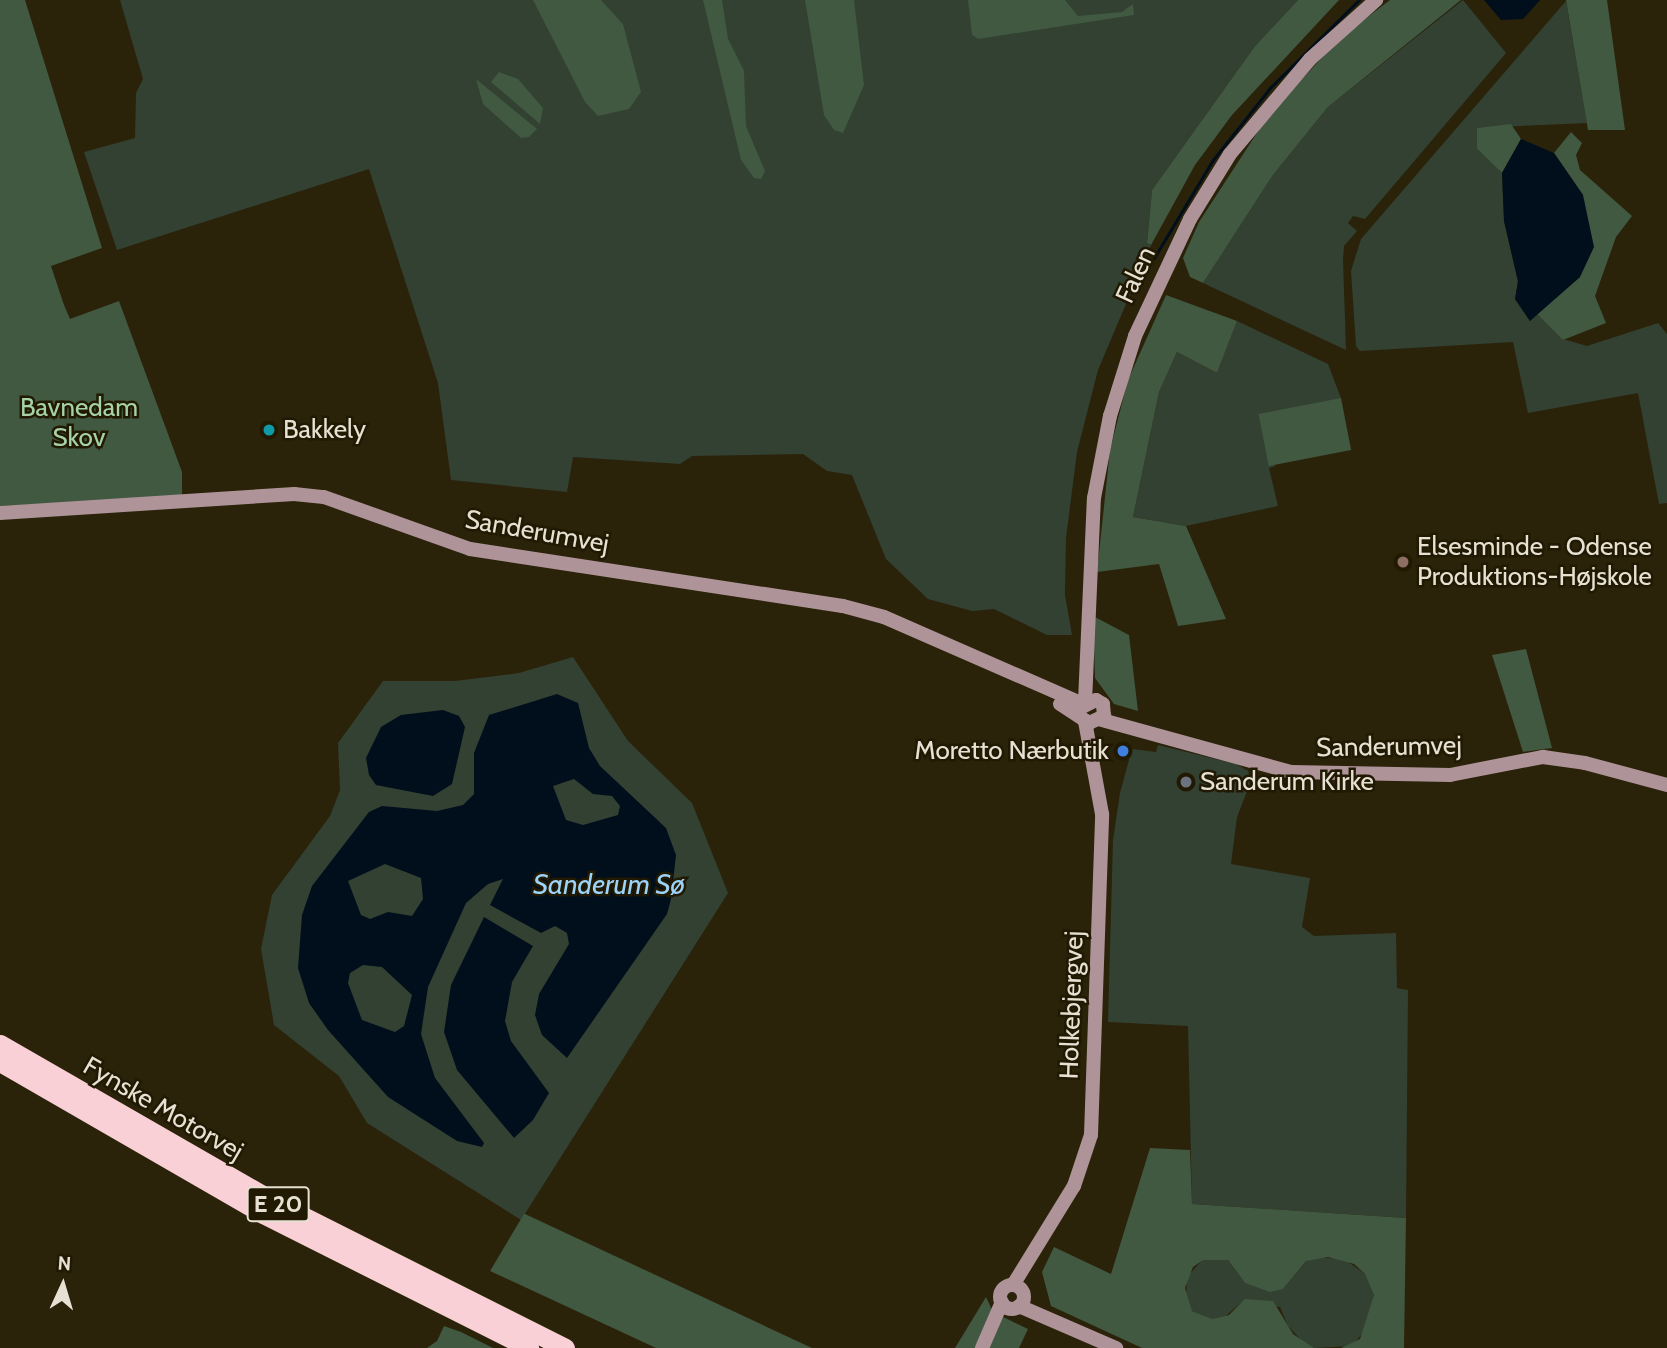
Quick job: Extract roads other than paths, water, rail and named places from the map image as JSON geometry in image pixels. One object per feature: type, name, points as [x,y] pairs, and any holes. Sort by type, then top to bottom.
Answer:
[{"type":"highway","name":"Fynske Motorvej","points":[[0,1044],[271,1200],[565,1348]]},
{"type":"highway","name":"Fynske Motorvej","points":[[0,1062],[263,1214],[529,1348]]},
{"type":"street","name":"Falen","points":[[1093,712],[1088,636],[1090,540],[1101,457],[1120,377],[1151,298],[1190,219],[1230,154],[1310,60],[1376,0]]},
{"type":"street","name":"Sanderumvej","points":[[0,513],[293,495],[324,497],[387,515],[470,549],[873,614],[957,647],[1015,678],[1153,735],[1291,772],[1450,775],[1543,757],[1578,761],[1667,785]]},
{"type":"street","name":"Holkebjergvej","points":[[983,1348],[1015,1298],[1074,1186],[1091,1135],[1102,851],[1093,712]]},
{"type":"street","points":[[1015,1298],[1116,1348]]},
{"type":"water","points":[[1484,0],[1540,0],[1523,19],[1501,20]]},
{"type":"water","points":[[1521,139],[1554,153],[1583,195],[1594,247],[1580,277],[1530,321],[1515,299],[1518,281],[1504,221],[1502,173]]},
{"type":"water","name":"Sanderum Sø","points":[[557,694],[578,703],[589,748],[600,766],[666,828],[676,855],[667,914],[567,1058],[542,1035],[535,1015],[539,994],[569,944],[567,933],[555,926],[541,933],[490,905],[503,879],[488,884],[466,903],[428,987],[421,1034],[435,1078],[484,1143],[482,1147],[457,1141],[388,1097],[328,1030],[309,1003],[298,968],[302,915],[312,886],[369,812],[382,806],[437,811],[463,805],[474,794],[474,753],[489,715]],"holes":[[[574,779],[593,794],[612,796],[620,806],[618,815],[583,825],[566,820],[553,786]],[[385,864],[421,878],[423,899],[412,916],[388,912],[370,919],[361,915],[348,881]],[[363,965],[382,967],[412,995],[404,1026],[395,1032],[362,1020],[348,983],[350,973]]]},
{"type":"water","points":[[443,710],[459,716],[465,727],[452,784],[433,796],[376,785],[369,775],[366,758],[381,727],[401,715]]},
{"type":"water","name":"Sanderum Sø","points":[[484,917],[533,946],[512,982],[505,1021],[511,1041],[549,1093],[533,1120],[514,1138],[457,1070],[444,1032],[451,985]]},
{"type":"waterway","points":[[1154,258],[1213,160],[1270,88],[1359,0]]},
{"type":"place","name":"Bakkely","points":[[269,430]]},
{"type":"place","name":"Elsesminde - Odense Produktions-Højskole","points":[[1403,562]]},
{"type":"place","name":"Moretto Nærbutik","points":[[1123,751]]},
{"type":"place","name":"Sanderum Kirke","points":[[1186,782]]},
{"type":"park label","name":"Bavnedam Skov","points":[[79,422]]}]
